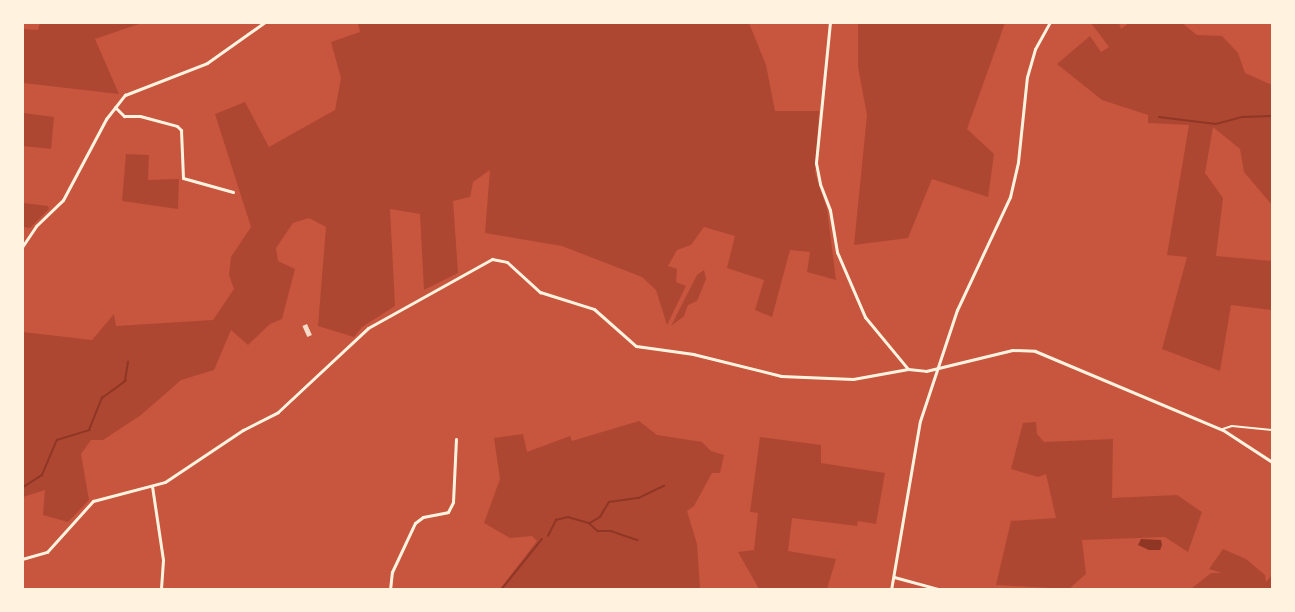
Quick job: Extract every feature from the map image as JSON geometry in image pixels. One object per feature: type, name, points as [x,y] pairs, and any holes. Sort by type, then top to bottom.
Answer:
[{"type":"street","points":[[22,247],[36,226],[67,194],[115,107],[125,95],[207,63],[265,22]]},
{"type":"street","points":[[830,22],[816,163],[820,184],[831,210],[837,252],[865,317],[908,369]]},
{"type":"street","points":[[891,590],[913,450],[957,310],[1010,197],[1018,162],[1027,77],[1035,49],[1050,22]]},
{"type":"street","points":[[115,107],[124,116],[140,116],[177,126],[181,130],[183,178],[233,192]]},
{"type":"street","points":[[22,559],[47,552],[93,501],[152,486],[180,475],[243,430],[278,412],[313,384],[368,328],[492,259],[507,262],[540,292],[594,309],[636,346],[693,354],[781,376],[853,379],[908,369],[937,368],[1006,351],[1035,351],[1222,430],[1272,462]]},
{"type":"street","points":[[390,590],[392,572],[415,523],[423,517],[448,512],[453,502],[456,439]]},
{"type":"street","points":[[152,486],[163,560],[161,590]]},
{"type":"street","points":[[894,577],[942,590]]},
{"type":"street","points":[[986,590],[1017,590]]},
{"type":"lane","points":[[1222,430],[1232,426],[1272,430]]},
{"type":"shaded area","points":[[40,23],[142,23],[95,39],[119,94],[23,83],[23,29],[38,30]]},
{"type":"shaded area","points":[[358,23],[749,23],[766,65],[775,111],[819,111],[815,173],[827,209],[836,280],[807,272],[810,252],[790,250],[772,317],[755,310],[764,280],[727,268],[735,236],[704,227],[691,245],[677,250],[668,266],[677,269],[676,282],[686,286],[667,325],[656,290],[642,277],[562,246],[485,233],[490,170],[473,182],[470,197],[453,201],[458,273],[424,290],[420,214],[390,209],[395,306],[362,327],[354,337],[318,326],[326,227],[309,218],[293,223],[276,248],[278,261],[295,269],[282,319],[270,324],[248,345],[231,330],[214,370],[181,380],[141,415],[103,440],[91,440],[81,454],[89,500],[68,522],[43,515],[45,490],[23,497],[23,332],[92,340],[114,314],[116,326],[213,320],[234,289],[229,275],[231,257],[251,227],[215,114],[245,102],[269,147],[335,110],[341,78],[331,42],[360,32]]},
{"type":"shaded area","points":[[858,23],[1005,23],[967,129],[994,154],[988,197],[932,179],[908,238],[854,245],[867,115],[858,67]]},
{"type":"shaded area","points":[[1091,23],[1119,23],[1121,29],[1129,23],[1182,23],[1197,35],[1222,36],[1238,53],[1245,73],[1272,85],[1272,205],[1244,172],[1240,149],[1213,127],[1205,173],[1223,198],[1216,256],[1272,261],[1272,310],[1231,305],[1220,371],[1162,349],[1187,257],[1167,255],[1189,125],[1148,123],[1148,115],[1102,100],[1057,64],[1090,36],[1101,52],[1109,47]]},
{"type":"shaded area","points":[[23,113],[54,117],[51,149],[23,146]]},
{"type":"shaded area","points":[[126,154],[149,155],[148,180],[179,179],[178,209],[122,201]]},
{"type":"shaded area","points":[[23,203],[48,206],[49,209],[30,228],[23,227]]},
{"type":"shaded area","points":[[704,270],[706,279],[697,301],[688,305],[684,316],[671,326],[697,275]]},
{"type":"shaded area","points":[[639,421],[657,435],[702,442],[711,451],[724,455],[720,473],[712,473],[694,506],[687,511],[697,544],[700,589],[500,589],[537,541],[532,536],[510,538],[484,523],[500,479],[494,438],[523,434],[527,452],[570,436],[572,441]]},
{"type":"shaded area","points":[[1036,422],[1037,434],[1044,442],[1113,439],[1112,498],[1177,495],[1202,512],[1188,552],[1165,537],[1082,540],[1086,574],[1069,589],[996,585],[1011,521],[1056,518],[1046,474],[1038,477],[1011,469],[1023,423]]},
{"type":"shaded area","points":[[760,437],[821,445],[821,463],[885,473],[876,524],[858,521],[857,526],[792,518],[788,551],[836,559],[827,589],[759,589],[738,552],[754,550],[758,513],[750,512]]},
{"type":"shaded area","points":[[1141,539],[1161,540],[1160,550],[1149,550],[1138,545]]},
{"type":"shaded area","points":[[1223,549],[1246,559],[1265,575],[1266,582],[1272,575],[1272,589],[1191,589],[1211,573],[1222,573],[1209,569]]},
{"type":"building","points":[[307,324],[312,335],[307,337],[302,326]]},
{"type":"waterway","points":[[1159,117],[1216,124],[1243,117],[1272,116]]},
{"type":"waterway","points":[[22,488],[42,475],[57,440],[89,430],[102,398],[125,381],[128,362]]},
{"type":"waterway","points":[[590,523],[600,517],[609,502],[639,498],[664,486]]},
{"type":"waterway","points":[[548,536],[556,520],[568,517],[589,523],[598,531],[611,531],[637,540]]},
{"type":"waterway","points":[[501,590],[542,539]]}]
